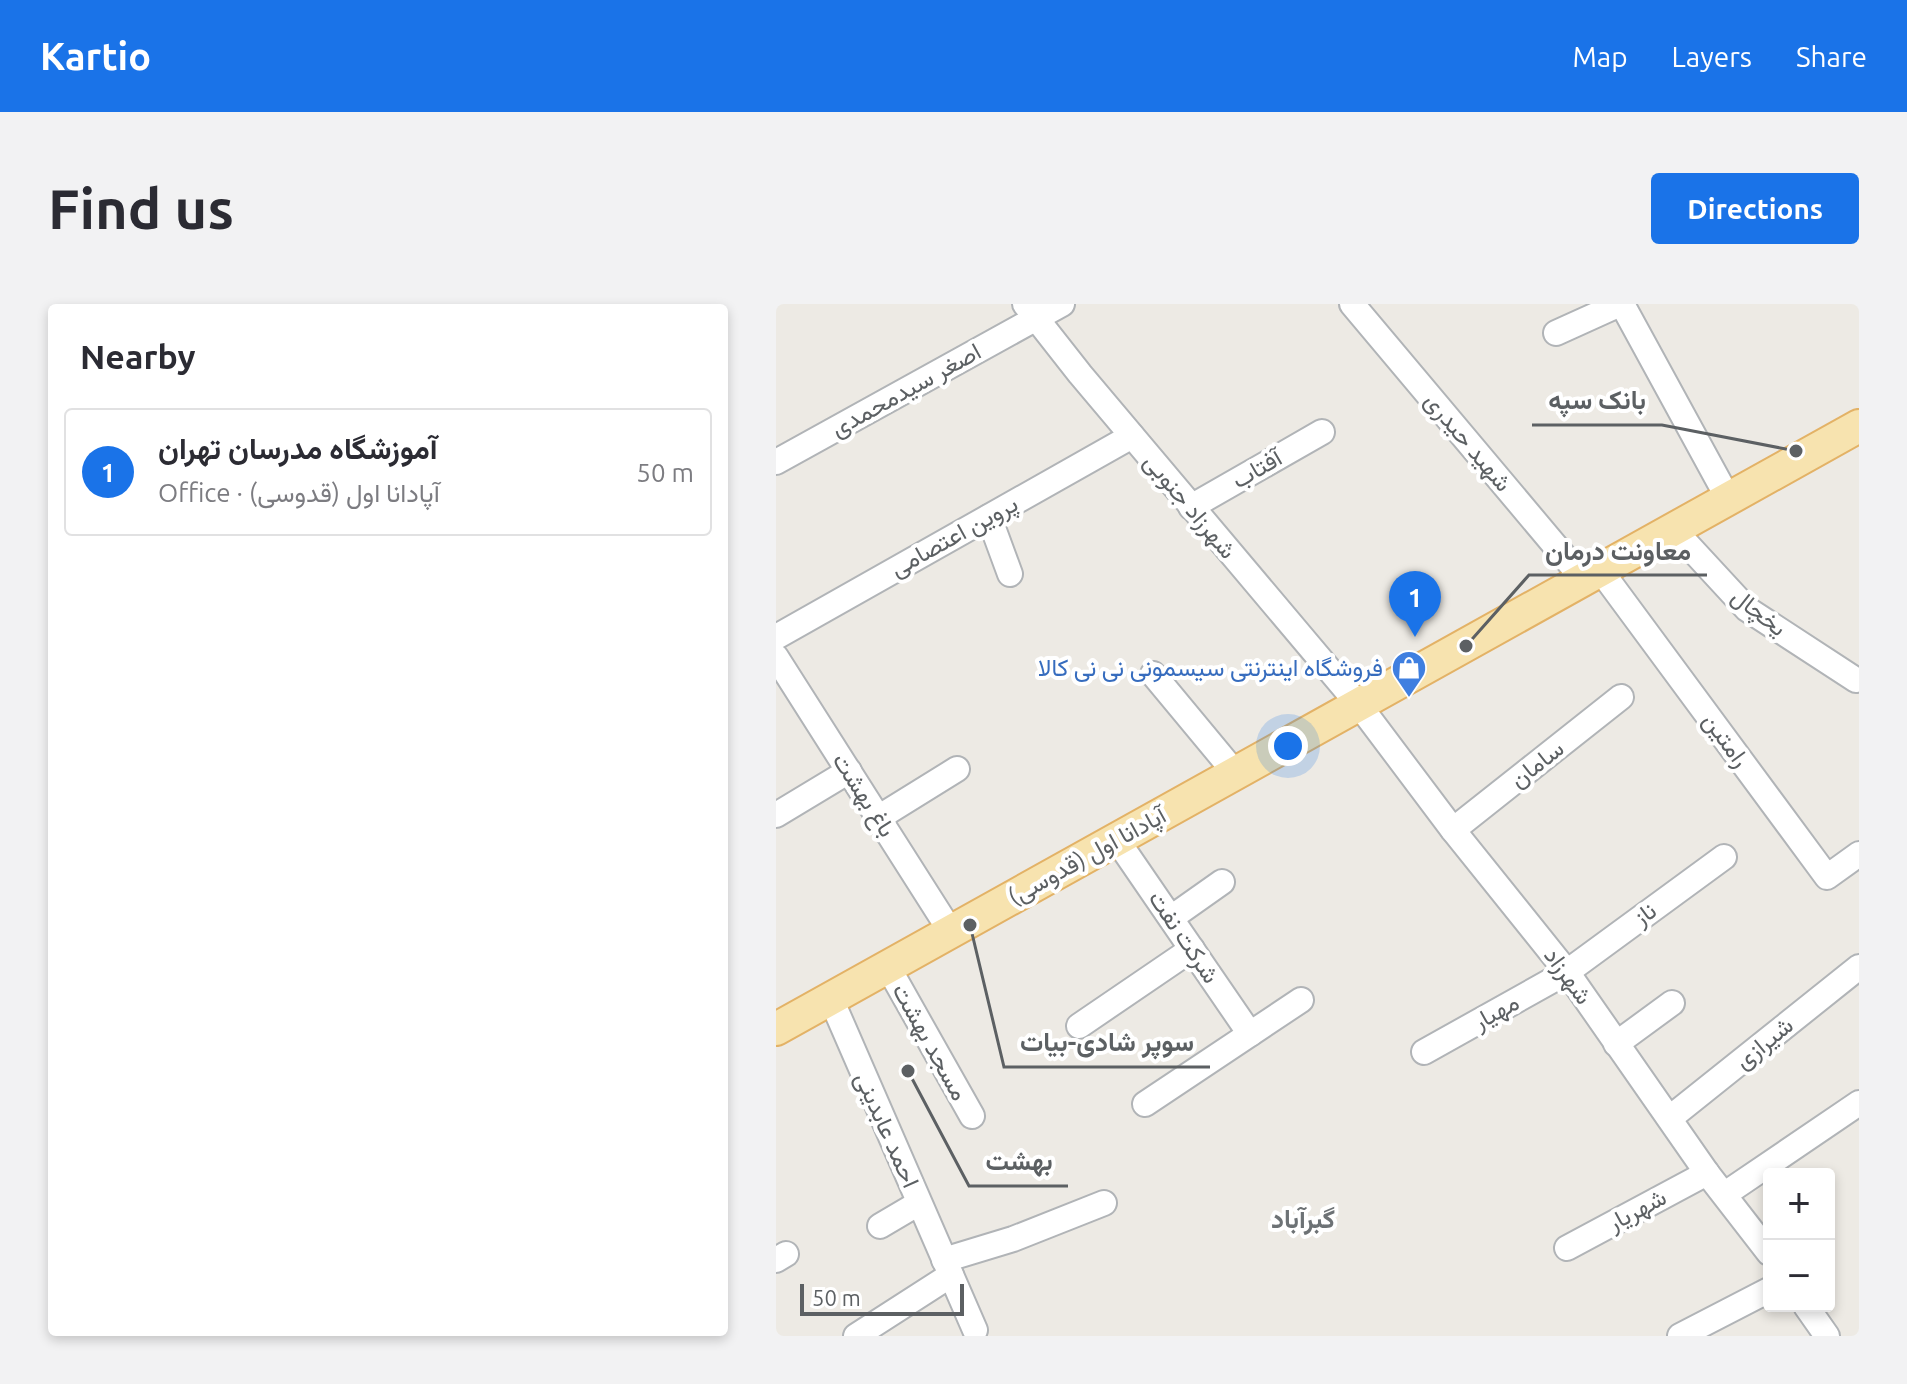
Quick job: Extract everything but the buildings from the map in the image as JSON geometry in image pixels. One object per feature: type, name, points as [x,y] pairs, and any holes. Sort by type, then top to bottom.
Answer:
[{"type":"main road","name":"آپادانا اول (قدوسی)","points":[[776,1029],[1859,426]]},
{"type":"street","name":"اصغر سیدمحمدی","points":[[776,462],[1031,311],[1062,304]]},
{"type":"street","name":"شهید حیدری","points":[[1352,304],[1592,575]]},
{"type":"street","points":[[1556,333],[1621,304],[1729,500]]},
{"type":"street","name":"شهرزاد جنوبی","points":[[1031,311],[1191,507],[1359,705]]},
{"type":"street","name":"آفتاب","points":[[1191,507],[1322,432]]},
{"type":"street","name":"پروین اعتصامی","points":[[776,637],[1132,436]]},
{"type":"street","points":[[989,517],[1010,574]]},
{"type":"street","name":"یخچال","points":[[1674,530],[1747,609],[1856,680]]},
{"type":"street","name":"رامتین","points":[[1592,575],[1827,877],[1859,854]]},
{"type":"street","name":"باغ بهشت","points":[[776,657],[951,932]]},
{"type":"street","points":[[1153,674],[1236,774]]},
{"type":"street","name":"سامان","points":[[1453,830],[1621,697]]},
{"type":"street","name":"شهرزاد","points":[[1359,705],[1453,830],[1567,972],[1707,1173],[1763,1245]]},
{"type":"street","points":[[878,818],[957,769]]},
{"type":"street","points":[[776,815],[849,771]]},
{"type":"street","name":"شرکت نفت","points":[[1117,840],[1250,1034]]},
{"type":"street","name":"ناز","points":[[1567,972],[1724,857]]},
{"type":"street","points":[[1171,918],[1222,882]]},
{"type":"street","points":[[1079,1026],[1192,949]]},
{"type":"street","name":"مسجد بهشت","points":[[888,967],[972,1116]]},
{"type":"street","name":"شیرازی","points":[[1670,1118],[1859,967]]},
{"type":"street","name":"مهیار","points":[[1424,1052],[1567,972]]},
{"type":"street","name":"احمد عابدینی","points":[[831,999],[975,1330]]},
{"type":"street","points":[[1145,1104],[1301,1000]]},
{"type":"street","points":[[1616,1044],[1672,1003]]},
{"type":"street","points":[[1725,1194],[1859,1103]]},
{"type":"street","name":"شهریار","points":[[1567,1248],[1707,1173]]},
{"type":"street","points":[[880,1226],[919,1203]]},
{"type":"street","points":[[856,1336],[948,1268],[1104,1203]]},
{"type":"street","points":[[1680,1336],[1763,1293]]},
{"type":"street","points":[[1810,1312],[1827,1336]]},
{"type":"place","name":"بانک سپه","points":[[1796,451]]},
{"type":"place","name":"آموزشگاه مدرسان تهران","points":[[1415,637]]},
{"type":"place","name":"معاونت درمان","points":[[1466,646]]},
{"type":"place","name":"فروشگاه اینترنتی سیسمونی نی نی کالا","points":[[1409,699]]},
{"type":"place","name":"سوپر شادی-بیات","points":[[970,925]]},
{"type":"place","name":"بهشت","points":[[908,1071]]},
{"type":"district","name":"گبرآباد","points":[[1303,1219]]}]
